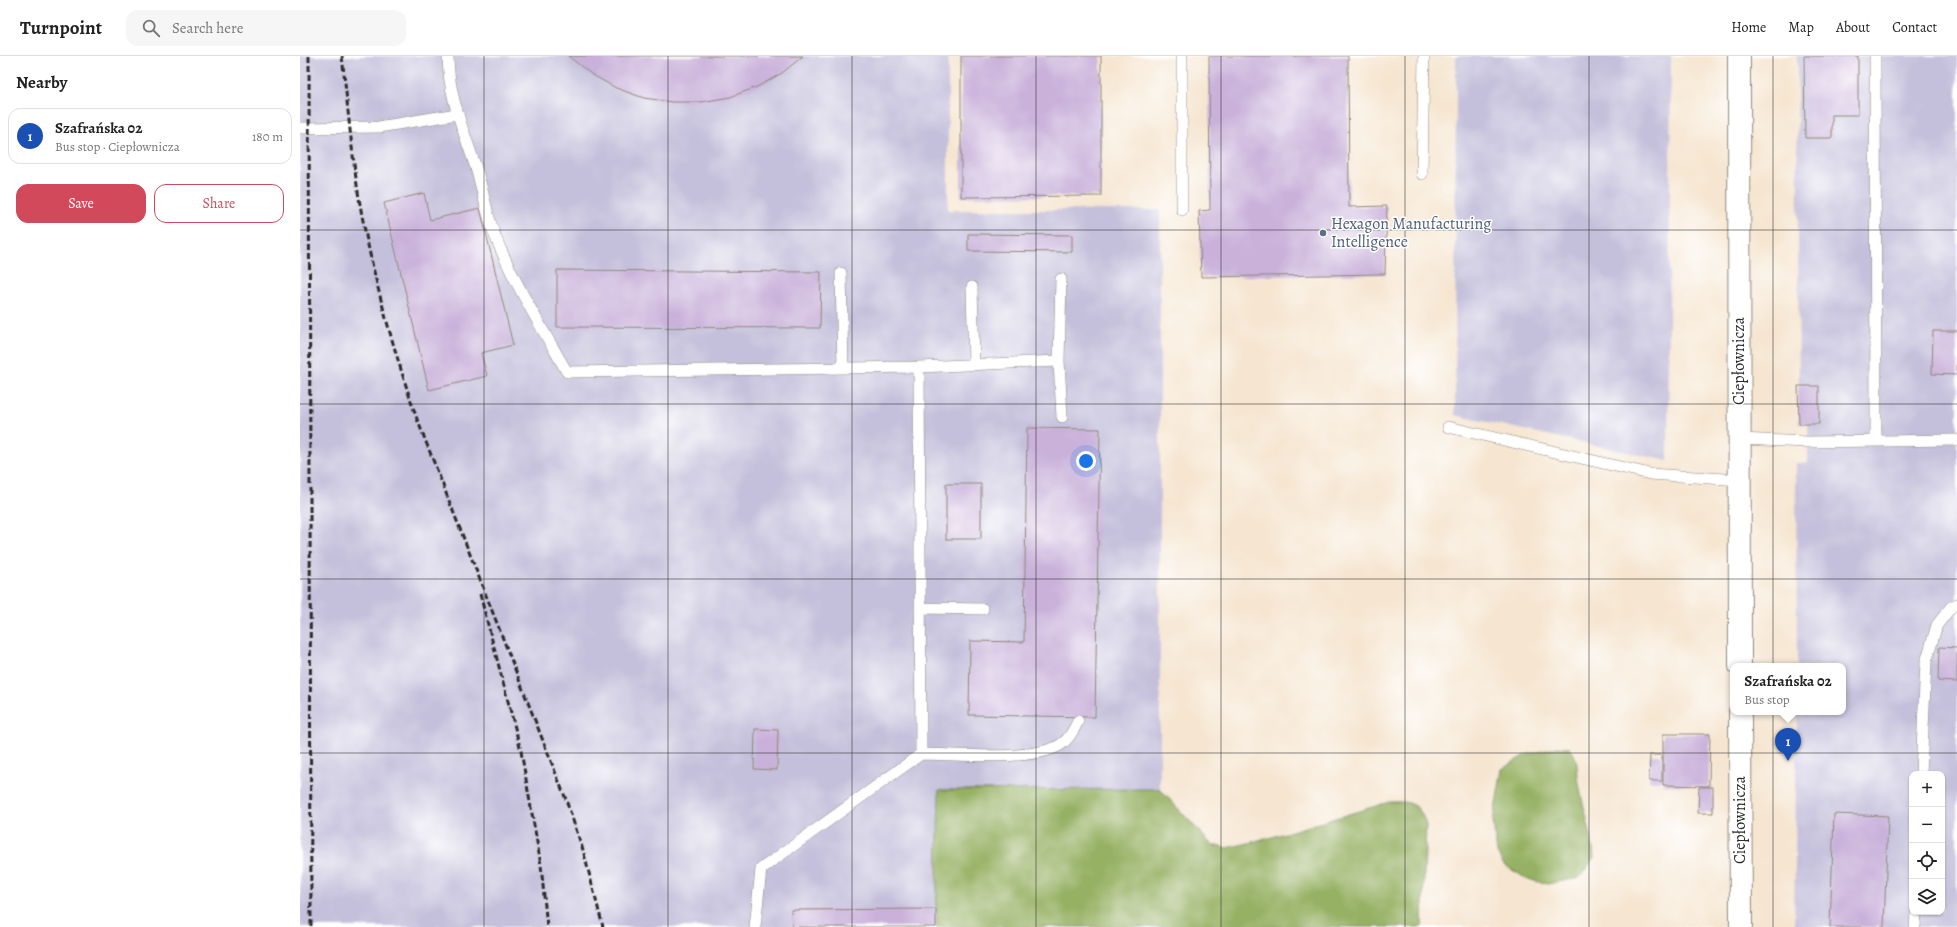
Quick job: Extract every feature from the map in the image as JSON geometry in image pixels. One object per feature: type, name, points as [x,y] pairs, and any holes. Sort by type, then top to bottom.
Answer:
[{"type":"street","name":"Ciepłownicza","points":[[1739,56],[1740,663]]},
{"type":"street","name":"Ciepłownicza","points":[[1740,715],[1741,927]]},
{"type":"lane","points":[[448,56],[448,66],[457,114],[475,166],[495,237],[526,301],[567,372],[919,367],[1059,361]]},
{"type":"lane","points":[[1182,56],[1182,210]]},
{"type":"lane","points":[[1422,174],[1424,56]]},
{"type":"lane","points":[[1875,56],[1876,441]]},
{"type":"lane","points":[[300,128],[379,127],[457,114]]},
{"type":"lane","points":[[841,273],[843,368]]},
{"type":"lane","points":[[1061,279],[1059,361],[1062,418]]},
{"type":"lane","points":[[972,286],[974,365]]},
{"type":"lane","points":[[919,367],[921,754]]},
{"type":"lane","points":[[1448,426],[1650,474],[1740,480]]},
{"type":"lane","points":[[1739,439],[1808,442],[1957,440]]},
{"type":"lane","points":[[1922,771],[1926,662],[1937,625],[1951,607],[1957,604]]},
{"type":"lane","points":[[920,608],[983,609]]},
{"type":"lane","points":[[755,927],[761,869],[921,754],[1031,755],[1061,745],[1072,734],[1078,722]]},
{"type":"lane","points":[[1915,927],[1916,915]]},
{"type":"shaded area","points":[[300,56],[948,56],[948,210],[1160,210],[1160,789],[940,790],[938,909],[936,910],[936,927],[300,927]]},
{"type":"shaded area","points":[[1456,56],[1671,56],[1668,461],[1455,415]]},
{"type":"shaded area","points":[[1797,56],[1957,56],[1957,927],[1794,927],[1797,715],[1846,715],[1846,663],[1797,663],[1796,463],[1808,463],[1808,424],[1799,424]]},
{"type":"green space","points":[[1558,747],[1570,748],[1575,757],[1594,858],[1579,878],[1547,884],[1527,879],[1504,865],[1497,853],[1493,821],[1502,769],[1525,755]]},
{"type":"green space","points":[[1160,789],[1212,845],[1226,848],[1262,840],[1389,802],[1404,802],[1414,805],[1420,812],[1426,825],[1422,927],[936,927],[939,790]]},
{"type":"building","points":[[568,56],[803,56],[782,73],[757,87],[730,97],[701,102],[672,102],[644,98],[616,88],[591,74]]},
{"type":"building","points":[[961,56],[1101,56],[1101,196],[961,197]]},
{"type":"building","points":[[1209,56],[1348,56],[1349,207],[1387,206],[1385,274],[1201,277],[1199,211],[1210,210]]},
{"type":"building","points":[[1804,56],[1858,56],[1858,115],[1832,115],[1832,138],[1805,138]]},
{"type":"building","points":[[424,193],[430,220],[480,208],[513,345],[481,353],[487,376],[429,390],[384,203]]},
{"type":"building","points":[[968,234],[1072,235],[1072,252],[968,251]]},
{"type":"building","points":[[557,270],[821,272],[820,328],[557,327]]},
{"type":"building","points":[[1933,331],[1957,331],[1957,375],[1932,374]]},
{"type":"building","points":[[1798,386],[1819,386],[1819,424],[1799,424]]},
{"type":"building","points":[[1027,428],[1100,429],[1095,717],[969,715],[970,641],[1024,642]]},
{"type":"building","points":[[946,484],[981,484],[981,539],[946,539]]},
{"type":"building","points":[[1939,647],[1957,648],[1957,682],[1938,681]]},
{"type":"building","points":[[755,729],[778,730],[777,770],[754,769]]},
{"type":"building","points":[[1663,734],[1710,734],[1709,786],[1663,785]]},
{"type":"building","points":[[1650,755],[1662,755],[1662,781],[1649,781]]},
{"type":"building","points":[[1699,787],[1713,787],[1713,813],[1698,813]]},
{"type":"building","points":[[1834,814],[1888,816],[1884,927],[1830,927]]},
{"type":"building","points":[[936,909],[936,927],[792,927],[791,910]]},
{"type":"railway","points":[[309,56],[311,927]]},
{"type":"railway","points":[[342,56],[358,191],[366,237],[378,289],[400,368],[417,419],[565,797],[583,850],[603,927]]},
{"type":"railway","points":[[480,594],[521,751],[541,865],[547,927]]},
{"type":"place","name":"Hexagon Manufacturing Intelligence","points":[[1323,233]]},
{"type":"place","name":"Szafrańska 02","points":[[1788,761]]}]
